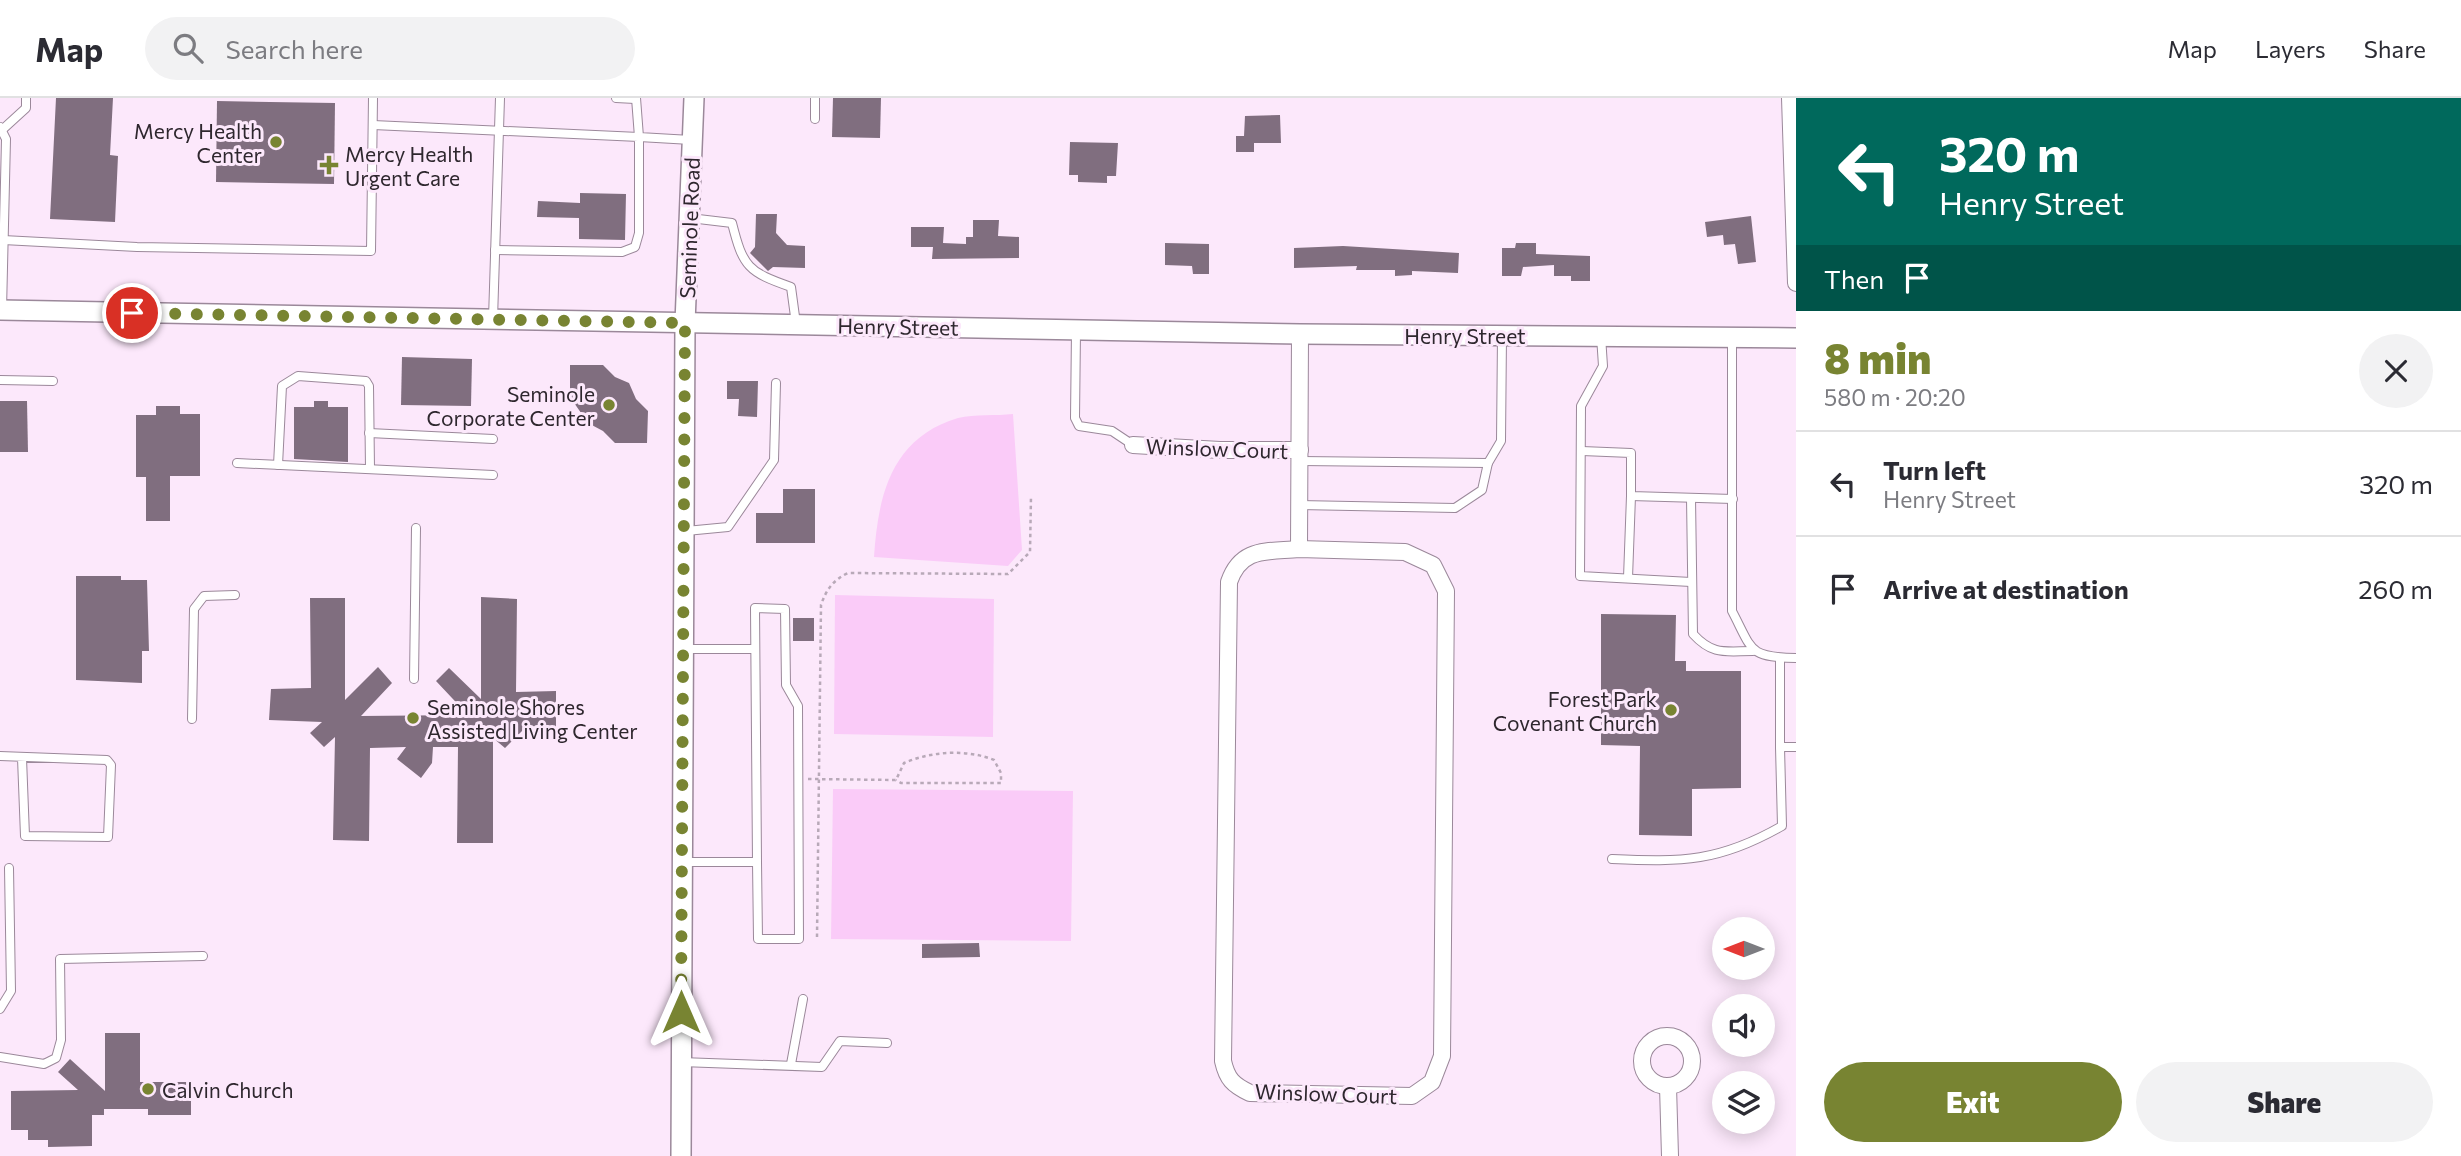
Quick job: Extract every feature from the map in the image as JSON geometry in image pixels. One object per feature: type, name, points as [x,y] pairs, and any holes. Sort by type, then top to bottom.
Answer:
[{"type":"street","name":"Seminole Road","points":[[681,1156],[685,323],[694,98]]},
{"type":"street","points":[[1790,98],[1796,283]]},
{"type":"street","name":"Henry Street","points":[[1,310],[1300,334],[1796,338]]},
{"type":"street","name":"Winslow Court","points":[[1299,549],[1300,334]]},
{"type":"street","name":"Winslow Court","points":[[1133,445],[1300,455]]},
{"type":"street","name":"Winslow Court","points":[[1299,549],[1405,552],[1433,565],[1446,591],[1441,1056],[1432,1082],[1412,1096],[1250,1093],[1226,1077],[1223,1061],[1229,582],[1234,566],[1244,557],[1299,549]]},
{"type":"street","points":[[1668,1086],[1670,1156]]},
{"type":"lane","points":[[1,310],[2,128],[26,108],[26,98]]},
{"type":"lane","points":[[3,240],[137,247],[371,251],[373,98]]},
{"type":"lane","points":[[493,319],[500,98]]},
{"type":"lane","points":[[495,250],[622,252],[635,247],[639,233],[639,137],[635,98],[616,98]]},
{"type":"lane","points":[[815,98],[815,119]]},
{"type":"lane","points":[[373,125],[692,140]]},
{"type":"lane","points":[[689,218],[732,223],[740,259],[762,277],[791,287],[796,324]]},
{"type":"lane","points":[[1076,328],[1075,418],[1079,426],[1112,431],[1133,445]]},
{"type":"lane","points":[[1300,505],[1455,508],[1482,490],[1488,463],[1501,440],[1502,335]]},
{"type":"lane","points":[[1601,336],[1603,366],[1581,406],[1580,576],[1691,582]]},
{"type":"lane","points":[[1732,338],[1732,611],[1753,651]]},
{"type":"lane","points":[[278,465],[282,386],[298,376],[366,381],[369,386],[370,469]]},
{"type":"lane","points":[[0,380],[52,381]]},
{"type":"lane","points":[[683,531],[728,527],[774,460],[776,383]]},
{"type":"lane","points":[[369,433],[494,439]]},
{"type":"lane","points":[[1582,451],[1631,453],[1628,578]]},
{"type":"lane","points":[[1300,455],[1488,463]]},
{"type":"lane","points":[[237,463],[494,475]]},
{"type":"lane","points":[[1630,496],[1732,499]]},
{"type":"lane","points":[[1690,498],[1693,634],[1705,648],[1719,652],[1753,651],[1764,657],[1796,658]]},
{"type":"lane","points":[[414,679],[416,528]]},
{"type":"lane","points":[[192,719],[194,609],[204,596],[235,595]]},
{"type":"lane","points":[[755,608],[785,609],[786,685],[797,706],[798,779],[799,939],[758,939],[755,608]]},
{"type":"lane","points":[[683,649],[755,649]]},
{"type":"lane","points":[[1612,859],[1682,862],[1747,846],[1782,826],[1780,658]]},
{"type":"lane","points":[[1780,747],[1796,747]]},
{"type":"lane","points":[[0,756],[103,759],[109,762],[111,832],[108,837],[25,836],[22,758]]},
{"type":"lane","points":[[682,862],[757,862]]},
{"type":"lane","points":[[0,1009],[11,991],[9,868]]},
{"type":"lane","points":[[0,1057],[44,1065],[56,1058],[61,1040],[60,959],[203,956]]},
{"type":"lane","points":[[791,1065],[803,999]]},
{"type":"lane","points":[[681,1062],[822,1067],[840,1041],[887,1043]]},
{"type":"path","points":[[817,937],[821,605],[831,584],[848,573],[1007,574],[1030,552],[1031,496]]},
{"type":"path","points":[[798,779],[1001,783],[1001,774],[994,760],[979,754],[933,754],[904,763],[895,780]]},
{"type":"shaded area","points":[[1013,414],[1022,550],[1008,566],[874,557],[879,512],[885,491],[892,472],[917,440],[935,427],[958,418]]},
{"type":"shaded area","points":[[835,595],[994,599],[993,737],[834,734]]},
{"type":"shaded area","points":[[833,789],[1073,791],[1071,941],[831,939]]},
{"type":"building","points":[[56,98],[113,98],[110,155],[118,156],[115,222],[50,219]]},
{"type":"building","points":[[833,98],[881,98],[880,138],[832,137]]},
{"type":"building","name":"Mercy Health Center","points":[[217,101],[335,103],[334,184],[216,182]]},
{"type":"building","points":[[1280,115],[1281,143],[1254,143],[1254,152],[1236,152],[1236,136],[1244,136],[1245,116]]},
{"type":"building","points":[[1070,142],[1118,143],[1116,176],[1107,176],[1107,183],[1078,182],[1078,175],[1069,175]]},
{"type":"building","points":[[580,193],[626,194],[625,240],[579,239],[579,218],[537,217],[538,201],[580,203]]},
{"type":"building","points":[[756,214],[777,214],[776,233],[787,245],[805,246],[805,268],[773,267],[768,271],[750,253],[755,247]]},
{"type":"building","points":[[1751,216],[1756,262],[1738,264],[1735,244],[1724,245],[1723,235],[1707,237],[1705,222]]},
{"type":"building","points":[[973,220],[999,220],[998,236],[1019,237],[1019,258],[932,259],[933,247],[911,247],[911,227],[944,227],[943,243],[966,244],[966,237],[973,237]]},
{"type":"building","points":[[1165,243],[1209,244],[1209,274],[1193,274],[1192,266],[1165,265]]},
{"type":"building","points":[[1516,243],[1536,243],[1536,254],[1590,256],[1590,281],[1571,281],[1571,276],[1554,276],[1554,265],[1523,267],[1521,276],[1502,276],[1502,248],[1515,248]]},
{"type":"building","points":[[1343,246],[1459,253],[1458,273],[1412,271],[1412,275],[1395,276],[1395,270],[1356,270],[1357,266],[1294,268],[1294,248]]},
{"type":"building","points":[[402,357],[472,359],[471,406],[401,405]]},
{"type":"building","name":"Seminole Corporate Center","points":[[570,365],[603,365],[615,377],[629,383],[636,399],[648,411],[647,443],[615,443],[603,431],[588,423],[570,397]]},
{"type":"building","points":[[727,381],[758,381],[757,417],[738,416],[739,399],[727,399]]},
{"type":"building","points":[[0,401],[27,401],[28,452],[0,452]]},
{"type":"building","points":[[314,401],[328,401],[328,407],[348,407],[348,462],[294,459],[294,407],[314,407]]},
{"type":"building","points":[[156,406],[180,406],[180,414],[200,414],[200,476],[170,476],[170,521],[146,521],[146,477],[136,477],[136,415],[156,415]]},
{"type":"building","points":[[783,489],[815,489],[815,543],[756,543],[756,513],[783,513]]},
{"type":"building","points":[[76,576],[121,576],[121,580],[147,580],[149,651],[142,651],[142,683],[76,680]]},
{"type":"building","name":"Seminole Shores Assisted Living Center","points":[[481,597],[517,599],[516,692],[556,691],[556,727],[527,726],[505,748],[493,738],[493,843],[457,843],[458,747],[433,747],[432,763],[421,778],[397,759],[406,747],[370,748],[369,841],[333,840],[335,737],[324,747],[310,733],[322,722],[269,720],[271,689],[311,688],[310,598],[345,598],[345,700],[378,667],[392,683],[361,716],[468,715],[436,681],[449,668],[481,699]]},
{"type":"building","name":"Forest Park Covenant Church","points":[[1601,614],[1676,615],[1675,661],[1686,661],[1686,671],[1741,671],[1741,788],[1692,789],[1692,836],[1639,835],[1640,746],[1601,745]]},
{"type":"building","points":[[793,618],[814,618],[814,641],[793,641]]},
{"type":"building","points":[[979,943],[980,957],[922,958],[922,944]]},
{"type":"building","name":"Calvin Church","points":[[105,1033],[140,1033],[140,1082],[191,1082],[191,1115],[148,1115],[148,1109],[104,1109],[104,1115],[92,1115],[92,1146],[48,1147],[48,1140],[28,1140],[28,1130],[11,1130],[11,1091],[78,1090],[58,1072],[70,1059],[105,1091]]},
{"type":"place","name":"Mercy Health Center","points":[[276,142]]},
{"type":"place","name":"Mercy Health Urgent Care","points":[[329,165]]},
{"type":"place","name":"Seminole Corporate Center","points":[[609,405]]},
{"type":"place","name":"Forest Park Covenant Church","points":[[1671,710]]},
{"type":"place","name":"Seminole Shores Assisted Living Center","points":[[413,718]]},
{"type":"place","name":"Calvin Church","points":[[148,1089]]},
{"type":"route","points":[[132,313],[685,323],[681,1012]]}]
